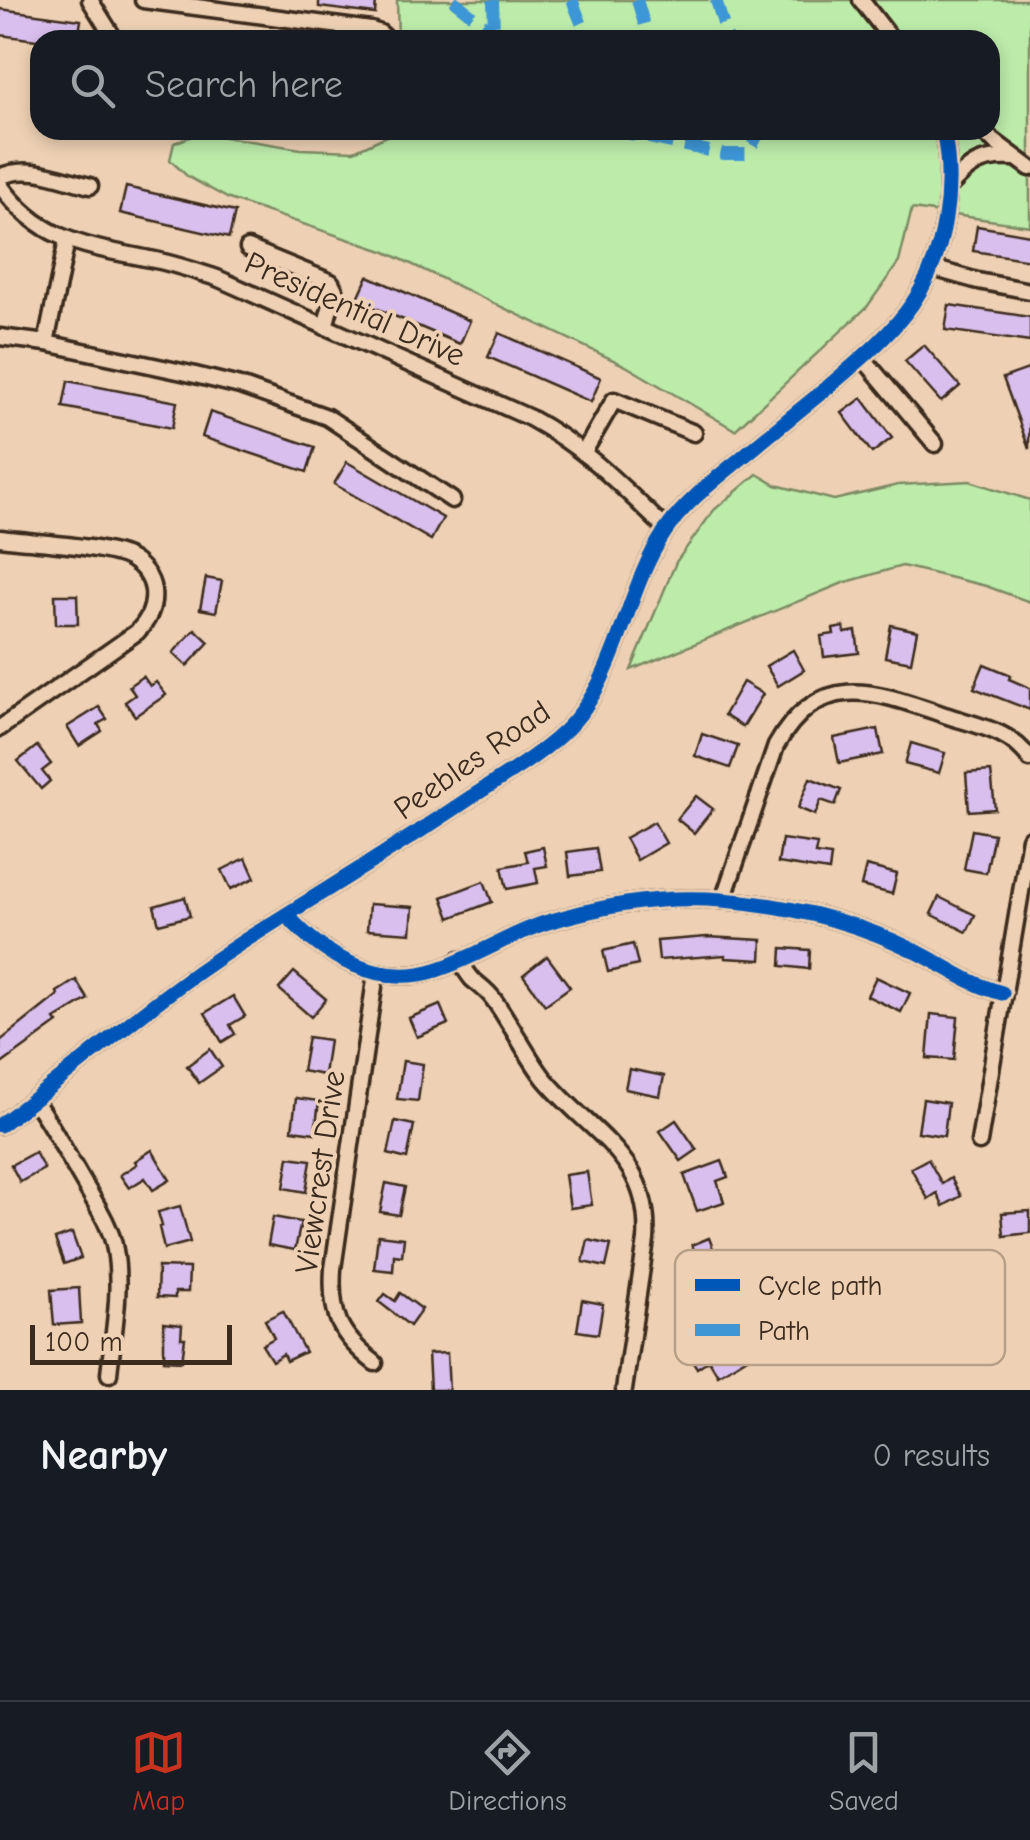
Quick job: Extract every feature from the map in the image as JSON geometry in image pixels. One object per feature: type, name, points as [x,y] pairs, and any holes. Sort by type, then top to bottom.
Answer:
[{"type":"street","points":[[90,0],[108,30]]},
{"type":"street","points":[[143,0],[371,30]]},
{"type":"street","points":[[860,0],[884,30]]},
{"type":"street","name":"Peebles Road","points":[[0,1125],[175,988],[496,781],[572,724],[600,683],[637,586],[666,529],[708,484],[863,358],[910,307],[932,268],[944,224],[948,165],[944,140]]},
{"type":"street","points":[[991,140],[1030,168]]},
{"type":"street","points":[[948,188],[976,162],[1014,158]]},
{"type":"street","points":[[0,177],[12,171],[25,171],[90,186]]},
{"type":"street","name":"Presidential Drive","points":[[0,186],[20,209],[68,240],[217,278],[550,428],[584,452],[666,529]]},
{"type":"street","points":[[46,344],[68,240]]},
{"type":"street","points":[[248,248],[331,282],[335,290],[325,327]]},
{"type":"street","points":[[932,268],[978,282],[1030,290]]},
{"type":"street","points":[[0,337],[187,373],[240,386],[327,417],[452,500]]},
{"type":"street","points":[[863,358],[934,444]]},
{"type":"street","points":[[584,452],[614,400],[694,433]]},
{"type":"street","points":[[0,538],[126,556],[146,574],[153,600],[148,618],[137,632],[0,728]]},
{"type":"street","points":[[724,900],[776,746],[800,714],[822,700],[850,691],[886,695],[999,733],[1018,744],[1030,759]]},
{"type":"street","points":[[978,1142],[1030,838]]},
{"type":"street","points":[[287,915],[328,951],[376,973],[398,976],[436,970],[546,922],[584,912],[648,901],[724,900],[794,910],[858,927],[1002,993]]},
{"type":"street","points":[[458,960],[491,995],[542,1075],[620,1154],[641,1190],[646,1240],[624,1390]]},
{"type":"street","name":"Viewcrest Drive","points":[[375,1363],[346,1336],[336,1318],[332,1296],[376,973]]},
{"type":"street","points":[[34,1100],[90,1195],[115,1248],[116,1297],[109,1374]]},
{"type":"green space","points":[[397,0],[1030,0],[1030,226],[912,209],[899,262],[867,307],[735,430],[626,366],[386,252],[229,199],[187,176],[170,160],[174,143],[244,140],[301,149],[354,151],[378,140],[1000,140],[1000,30],[398,30]]},
{"type":"green space","points":[[757,474],[776,485],[834,500],[898,485],[970,481],[1030,500],[1030,602],[986,586],[902,566],[843,583],[631,670],[676,562],[714,510]]},
{"type":"building","points":[[319,0],[376,0],[375,14],[319,7]]},
{"type":"building","points":[[0,9],[81,20],[80,30],[30,30],[30,39],[0,35]]},
{"type":"building","points":[[126,187],[235,212],[229,238],[120,213]]},
{"type":"building","points":[[977,226],[1030,235],[1030,260],[973,251]]},
{"type":"building","points":[[368,276],[470,321],[460,344],[357,300]]},
{"type":"building","points":[[949,305],[1030,317],[1030,342],[945,330]]},
{"type":"building","points":[[499,333],[601,378],[591,402],[488,357]]},
{"type":"building","points":[[924,345],[960,386],[941,402],[905,361]]},
{"type":"building","points":[[1028,369],[1030,375],[1029,449],[1003,378]]},
{"type":"building","points":[[68,381],[177,402],[172,428],[63,407]]},
{"type":"building","points":[[862,398],[892,438],[872,453],[842,413]]},
{"type":"building","points":[[210,412],[315,447],[307,472],[202,437]]},
{"type":"building","points":[[347,462],[443,518],[431,540],[334,484]]},
{"type":"building","points":[[206,578],[222,581],[216,612],[200,609]]},
{"type":"building","points":[[55,595],[77,595],[78,624],[56,624]]},
{"type":"building","points":[[891,625],[917,631],[911,662],[885,657]]},
{"type":"building","points":[[844,627],[845,633],[856,631],[859,653],[824,657],[821,636]]},
{"type":"building","points":[[195,629],[209,642],[187,666],[173,653]]},
{"type":"building","points":[[793,650],[804,670],[778,686],[766,666]]},
{"type":"building","points":[[984,664],[1030,688],[1030,710],[974,688]]},
{"type":"building","points":[[143,676],[150,686],[156,682],[166,695],[135,716],[125,702],[135,695],[129,686]]},
{"type":"building","points":[[743,682],[763,694],[743,727],[724,715]]},
{"type":"building","points":[[99,707],[107,719],[98,724],[102,731],[79,746],[67,727]]},
{"type":"building","points":[[878,729],[883,754],[839,763],[834,738]]},
{"type":"building","points":[[702,734],[738,746],[730,768],[695,756]]},
{"type":"building","points":[[911,743],[945,753],[939,773],[905,764]]},
{"type":"building","points":[[37,746],[51,764],[42,771],[50,781],[41,789],[18,761]]},
{"type":"building","points":[[991,771],[995,809],[969,811],[966,773]]},
{"type":"building","points":[[810,778],[841,790],[835,805],[821,800],[815,815],[798,808]]},
{"type":"building","points":[[696,796],[713,809],[694,833],[677,819]]},
{"type":"building","points":[[654,822],[666,843],[637,860],[625,838]]},
{"type":"building","points":[[972,830],[994,834],[986,873],[964,869]]},
{"type":"building","points":[[782,839],[817,844],[815,854],[831,856],[829,871],[778,863]]},
{"type":"building","points":[[543,847],[547,866],[535,868],[538,883],[507,889],[502,867],[528,862],[525,851]]},
{"type":"building","points":[[596,848],[600,872],[570,876],[567,852]]},
{"type":"building","points":[[246,858],[255,878],[231,889],[222,870]]},
{"type":"building","points":[[866,866],[897,874],[892,894],[861,886]]},
{"type":"building","points":[[484,881],[492,902],[450,918],[442,897]]},
{"type":"building","points":[[185,897],[190,916],[159,924],[154,906]]},
{"type":"building","points":[[939,897],[975,915],[967,932],[931,914]]},
{"type":"building","points":[[369,904],[413,907],[411,933],[367,930]]},
{"type":"building","points":[[707,937],[762,940],[761,960],[725,955],[659,960],[657,941]]},
{"type":"building","points":[[633,944],[638,965],[608,972],[603,951]]},
{"type":"building","points":[[782,948],[810,950],[809,969],[781,966]]},
{"type":"building","points":[[547,956],[570,987],[545,1005],[523,975]]},
{"type":"building","points":[[294,972],[326,999],[311,1017],[279,989]]},
{"type":"building","points":[[876,977],[910,993],[901,1012],[867,996]]},
{"type":"building","points":[[76,980],[88,999],[55,1019],[58,1023],[0,1065],[0,1041]]},
{"type":"building","points":[[233,996],[245,1016],[230,1025],[235,1034],[222,1042],[205,1013]]},
{"type":"building","points":[[440,1005],[448,1024],[417,1037],[409,1018]]},
{"type":"building","points":[[931,1014],[958,1017],[954,1060],[927,1058]]},
{"type":"building","points":[[308,1037],[329,1040],[324,1075],[302,1071]]},
{"type":"building","points":[[210,1049],[222,1067],[199,1083],[187,1066]]},
{"type":"building","points":[[403,1061],[423,1064],[418,1101],[397,1099]]},
{"type":"building","points":[[629,1069],[664,1076],[660,1096],[625,1089]]},
{"type":"building","points":[[296,1098],[319,1101],[315,1133],[292,1130]]},
{"type":"building","points":[[923,1099],[948,1103],[944,1136],[918,1132]]},
{"type":"building","points":[[676,1120],[697,1150],[681,1161],[660,1131]]},
{"type":"building","points":[[395,1121],[414,1125],[407,1159],[388,1154]]},
{"type":"building","points":[[152,1150],[170,1180],[153,1190],[145,1178],[129,1188],[120,1175]]},
{"type":"building","points":[[35,1152],[44,1169],[20,1182],[11,1165]]},
{"type":"building","points":[[289,1157],[311,1160],[306,1192],[284,1188]]},
{"type":"building","points":[[928,1159],[942,1184],[951,1178],[961,1196],[943,1206],[937,1193],[928,1199],[911,1168]]},
{"type":"building","points":[[722,1161],[728,1177],[717,1181],[724,1202],[697,1211],[684,1175]]},
{"type":"building","points":[[587,1172],[592,1205],[570,1208],[565,1175]]},
{"type":"building","points":[[386,1183],[405,1187],[399,1215],[380,1212]]},
{"type":"building","points":[[180,1206],[190,1242],[164,1249],[158,1212]]},
{"type":"building","points":[[1030,1211],[1030,1233],[1004,1236],[1002,1213]]},
{"type":"building","points":[[273,1217],[301,1222],[295,1250],[268,1245]]},
{"type":"building","points":[[72,1233],[81,1258],[64,1264],[55,1239]]},
{"type":"building","points":[[378,1235],[404,1238],[402,1256],[394,1255],[393,1271],[374,1269]]},
{"type":"building","points":[[709,1238],[714,1250],[694,1250],[692,1245]]},
{"type":"building","points":[[588,1240],[611,1245],[606,1267],[583,1262]]},
{"type":"building","points":[[158,1267],[189,1268],[188,1292],[175,1292],[175,1298],[157,1297]]},
{"type":"building","points":[[79,1288],[81,1323],[54,1325],[51,1290]]},
{"type":"building","points":[[400,1293],[422,1309],[410,1326],[379,1302],[385,1294],[395,1301]]},
{"type":"building","points":[[582,1300],[603,1304],[598,1334],[577,1331]]},
{"type":"building","points":[[283,1311],[305,1352],[286,1361],[283,1354],[272,1361],[262,1345],[274,1338],[265,1320]]},
{"type":"building","points":[[164,1323],[182,1325],[182,1361],[164,1360]]},
{"type":"building","points":[[447,1353],[449,1390],[430,1390],[428,1354]]},
{"type":"building","points":[[712,1365],[734,1365],[718,1375]]},
{"type":"marked path","points":[[453,0],[490,30]]},
{"type":"marked path","points":[[493,0],[494,30]]},
{"type":"marked path","points":[[572,0],[584,30]]},
{"type":"marked path","points":[[637,0],[646,30]]},
{"type":"marked path","points":[[716,0],[725,30]]},
{"type":"marked path","points":[[658,140],[723,154],[747,154],[755,140]]},
{"type":"cycle path","points":[[0,1125],[204,967],[526,762],[578,717],[607,667],[650,558],[672,522],[708,485],[872,349],[912,304],[933,264],[945,220],[948,174],[945,140]]},
{"type":"cycle path","points":[[287,915],[318,944],[354,965],[374,972],[415,975],[450,965],[534,927],[591,911],[678,899],[747,902],[796,910],[867,931],[1002,993]]}]
